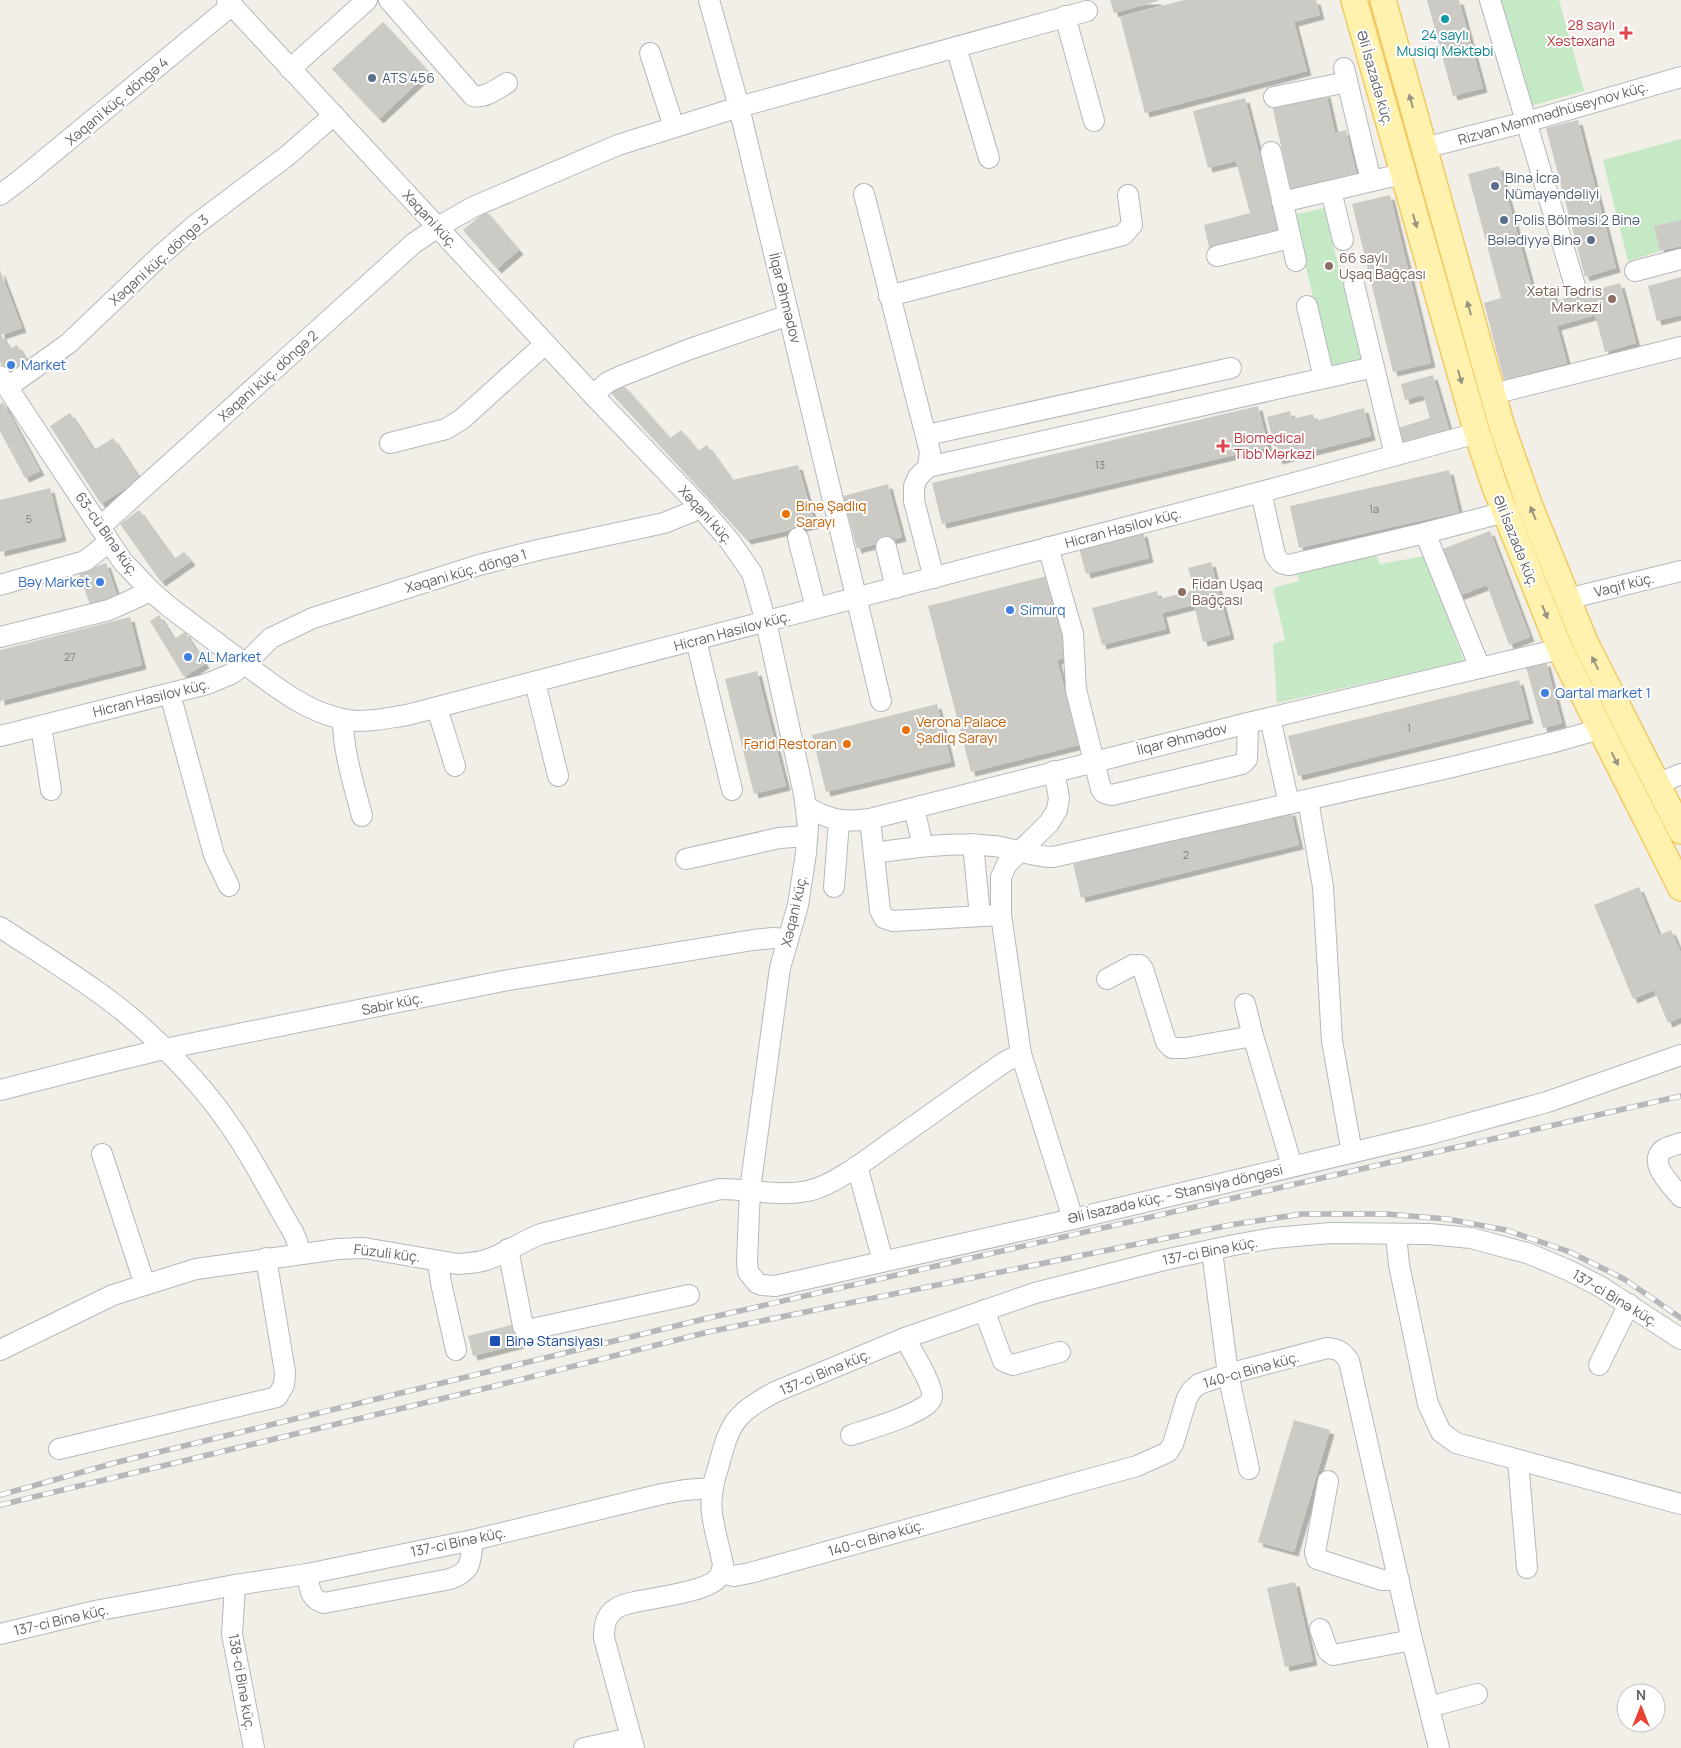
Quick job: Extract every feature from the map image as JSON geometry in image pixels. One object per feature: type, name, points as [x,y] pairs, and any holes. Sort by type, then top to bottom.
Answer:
[{"type":"main road","name":"Əli İsazadə küç.","points":[[1354,0],[1399,165],[1477,433],[1505,512],[1560,649],[1681,888]]},
{"type":"main road","name":"Əli İsazadə küç.","points":[[1384,0],[1502,426],[1529,504],[1585,642],[1681,832]]},
{"type":"main road","points":[[1399,165],[1427,159]]},
{"type":"main road","points":[[1477,433],[1502,426]]},
{"type":"street","points":[[290,69],[367,0]]},
{"type":"street","points":[[389,0],[473,96],[478,98],[507,83]]},
{"type":"street","name":"İlqar Əhmədov","points":[[709,0],[739,107],[858,598],[881,701]]},
{"type":"street","points":[[1490,0],[1575,286]]},
{"type":"street","name":"Xəqani küç.","points":[[230,2],[592,395],[701,508],[729,540],[752,573],[766,622],[807,807],[807,836],[798,905],[780,968],[750,1190]]},
{"type":"street","name":"Xəqani küç. döngə 4","points":[[0,195],[230,2]]},
{"type":"street","name":"Xəqani küç. döngə 2","points":[[0,585],[86,561],[104,535],[414,243],[473,207],[618,145],[674,127],[956,46],[1088,11]]},
{"type":"street","points":[[1065,16],[1094,121]]},
{"type":"street","points":[[956,46],[989,158]]},
{"type":"street","points":[[650,53],[674,127]]},
{"type":"street","points":[[1274,97],[1346,75],[1371,181]]},
{"type":"street","name":"Rizvan Məmmədhüseynov küç.","points":[[1427,159],[1526,122],[1681,77]]},
{"type":"street","name":"Xəqani küç. döngə 3","points":[[4,382],[70,343],[161,255],[194,226],[287,156],[334,115]]},
{"type":"street","points":[[1271,152],[1296,261]]},
{"type":"street","points":[[1282,202],[1371,181],[1399,165]]},
{"type":"street","points":[[1331,191],[1343,240]]},
{"type":"street","points":[[864,194],[889,296],[927,435],[930,452],[928,467]]},
{"type":"street","points":[[889,296],[1123,235],[1132,226],[1128,195]]},
{"type":"street","points":[[1217,256],[1290,238]]},
{"type":"street","points":[[1635,271],[1681,259]]},
{"type":"street","points":[[1354,284],[1395,455]]},
{"type":"street","points":[[1307,306],[1324,378]]},
{"type":"street","points":[[592,395],[608,382],[621,376],[690,348],[789,315]]},
{"type":"street","points":[[390,443],[446,429],[462,419],[545,344]]},
{"type":"street","points":[[1494,394],[1681,347]]},
{"type":"street","points":[[934,578],[914,502],[914,486],[918,477],[928,467],[1374,367]]},
{"type":"street","points":[[927,435],[1231,368]]},
{"type":"street","name":"63-cü Binə küç.","points":[[4,382],[123,562],[168,606],[245,664]]},
{"type":"street","name":"Hicran Hasilov küç.","points":[[0,736],[218,681],[245,664],[295,700],[314,710],[343,720],[383,719],[407,715],[1261,492],[1477,433]]},
{"type":"street","points":[[1261,492],[1275,555],[1280,563],[1289,564],[1425,534],[1505,512]]},
{"type":"street","name":"Xəqani küç. döngə 1","points":[[245,664],[271,638],[313,618],[479,565],[538,550],[664,523],[701,508]]},
{"type":"street","points":[[1425,534],[1480,668]]},
{"type":"street","points":[[798,538],[816,608]]},
{"type":"street","points":[[886,548],[896,588]]},
{"type":"street","points":[[1048,548],[1073,634],[1076,690],[1101,789],[1104,793],[1112,795],[1242,764],[1246,759],[1248,722]]},
{"type":"street","name":"Vaqif küç.","points":[[1567,599],[1681,571]]},
{"type":"street","points":[[0,637],[109,610],[151,591]]},
{"type":"street","points":[[696,640],[732,790]]},
{"type":"street","name":"İlqar Əhmədov","points":[[807,807],[825,817],[839,821],[870,819],[1248,722],[1560,649]]},
{"type":"street","points":[[534,682],[558,776]]},
{"type":"street","points":[[170,694],[214,854],[228,886]]},
{"type":"street","points":[[437,708],[455,766]]},
{"type":"street","points":[[1270,718],[1323,886],[1332,1041],[1352,1153]]},
{"type":"street","points":[[343,720],[346,752],[362,816]]},
{"type":"street","points":[[41,726],[52,790]]},
{"type":"street","points":[[875,853],[923,846],[973,844],[995,846],[1041,857],[1053,857],[1466,764],[1600,729]]},
{"type":"street","points":[[1054,771],[1059,798],[1057,810],[1049,823],[1007,864],[1001,877],[1001,915],[1021,1054],[1073,1219]]},
{"type":"street","points":[[1657,784],[1681,774]]},
{"type":"street","points":[[914,808],[923,846]]},
{"type":"street","points":[[870,819],[880,910],[884,918],[893,922],[1001,915]]},
{"type":"street","points":[[834,887],[839,821]]},
{"type":"street","points":[[686,859],[779,838],[807,836]]},
{"type":"street","points":[[973,844],[980,916]]},
{"type":"street","points":[[0,927],[96,990],[164,1049],[206,1093],[232,1127],[293,1232],[300,1254]]},
{"type":"street","name":"Sabir küç.","points":[[0,1090],[164,1049],[503,982],[753,940],[788,939]]},
{"type":"street","points":[[1107,978],[1133,965],[1140,965],[1143,969],[1166,1042],[1172,1048],[1186,1048],[1253,1036]]},
{"type":"street","points":[[1245,1004],[1292,1166]]},
{"type":"street","name":"Füzuli küç.","points":[[0,1350],[113,1295],[196,1269],[338,1248],[364,1248],[458,1264],[471,1263],[486,1260],[524,1240],[541,1234],[720,1189],[750,1190],[774,1194],[810,1191],[824,1186],[857,1166],[1006,1061],[1021,1054]]},
{"type":"street","name":"Əli İsazadə küç. - Stansiya döngəsi","points":[[750,1190],[747,1266],[752,1278],[757,1283],[775,1286],[1073,1219],[1448,1130],[1547,1102],[1681,1055]]},
{"type":"street","points":[[1681,1143],[1665,1148],[1659,1155],[1658,1165],[1661,1174],[1681,1196]]},
{"type":"street","points":[[102,1154],[144,1285]]},
{"type":"street","points":[[857,1166],[882,1261]]},
{"type":"street","name":"137-ci Binə küç.","points":[[0,1634],[96,1612],[235,1585],[307,1574],[473,1540],[662,1494],[712,1488],[726,1437],[731,1426],[743,1412],[775,1392],[905,1338],[1035,1293],[1164,1260],[1273,1238],[1330,1233],[1429,1234],[1471,1238],[1530,1254],[1570,1271],[1629,1304],[1681,1340]]},
{"type":"street","points":[[1396,1234],[1399,1265],[1428,1404],[1440,1432],[1456,1443],[1681,1504]]},
{"type":"street","points":[[508,1249],[523,1326],[528,1330],[689,1294]]},
{"type":"street","points":[[1212,1251],[1228,1374],[1249,1469]]},
{"type":"street","points":[[59,1449],[277,1397],[284,1385],[285,1372],[266,1258]]},
{"type":"street","points":[[438,1261],[441,1284],[456,1350]]},
{"type":"street","points":[[1599,1365],[1629,1304]]},
{"type":"street","points":[[984,1310],[1003,1360],[1013,1365],[1060,1352]]},
{"type":"street","points":[[851,1435],[916,1412],[929,1405],[932,1397],[930,1384],[905,1338]]},
{"type":"street","name":"140-cı Binə küç.","points":[[722,1573],[734,1576],[750,1573],[1137,1466],[1168,1452],[1173,1444],[1192,1390],[1199,1384],[1228,1374],[1327,1348],[1337,1349],[1344,1352],[1349,1362],[1398,1580],[1439,1748]]},
{"type":"street","points":[[1518,1460],[1527,1568]]},
{"type":"street","points":[[1328,1481],[1315,1552],[1317,1559],[1382,1580],[1398,1580]]},
{"type":"street","points":[[584,1748],[633,1743],[604,1638],[604,1627],[608,1616],[615,1608],[626,1604],[688,1592],[711,1584],[722,1573],[723,1566],[712,1514],[712,1488]]},
{"type":"street","points":[[307,1574],[312,1596],[317,1601],[324,1603],[450,1579],[462,1575],[466,1570],[470,1562],[473,1540]]},
{"type":"street","name":"138-ci Binə küç.","points":[[235,1585],[232,1634],[254,1748]]},
{"type":"street","points":[[1320,1629],[1328,1652],[1333,1655],[1412,1640]]},
{"type":"street","points":[[1429,1707],[1477,1694]]},
{"type":"green space","points":[[1498,0],[1559,0],[1584,91],[1527,107]]},
{"type":"green space","points":[[1681,139],[1681,220],[1654,226],[1660,251],[1628,261],[1603,160]]},
{"type":"green space","points":[[1324,208],[1362,361],[1331,369],[1293,215]]},
{"type":"green space","points":[[1374,551],[1380,564],[1425,556],[1464,661],[1277,703],[1273,644],[1285,640],[1273,588],[1299,581],[1296,573]]},
{"type":"building","points":[[1110,0],[1158,0],[1158,1],[1114,13]]},
{"type":"building","points":[[1184,0],[1316,0],[1320,15],[1294,22],[1307,71],[1145,113],[1120,17]]},
{"type":"building","points":[[1427,0],[1459,0],[1483,88],[1453,96]]},
{"type":"building","points":[[383,22],[429,72],[379,119],[332,69]]},
{"type":"building","points":[[1326,93],[1335,133],[1346,130],[1357,176],[1291,190],[1272,105]]},
{"type":"building","points":[[1245,98],[1280,234],[1210,252],[1204,225],[1250,213],[1236,161],[1208,168],[1193,111]]},
{"type":"building","points":[[1578,120],[1616,268],[1585,277],[1546,128]]},
{"type":"building","points":[[1499,166],[1533,291],[1551,286],[1555,301],[1620,283],[1636,343],[1605,352],[1595,315],[1557,326],[1567,363],[1504,380],[1484,303],[1501,298],[1468,174]]},
{"type":"building","points":[[1390,195],[1431,363],[1393,372],[1352,204]]},
{"type":"building","points":[[486,211],[519,250],[497,269],[463,230]]},
{"type":"building","points":[[1681,220],[1681,246],[1660,251],[1654,226]]},
{"type":"building","points":[[0,270],[22,328],[1,335],[10,349],[17,345],[29,364],[10,378],[0,362]]},
{"type":"building","points":[[1681,277],[1681,315],[1657,321],[1648,286]]},
{"type":"building","points":[[1433,375],[1449,429],[1399,444],[1395,429],[1430,418],[1423,395],[1405,400],[1401,384]]},
{"type":"building","points":[[624,386],[670,438],[681,430],[698,451],[707,445],[732,480],[798,465],[815,524],[747,540],[610,392]]},
{"type":"building","points":[[3,402],[40,471],[25,478],[0,431],[0,404]]},
{"type":"building","points":[[1258,406],[1268,447],[942,524],[932,483]]},
{"type":"building","points":[[1364,408],[1371,436],[1278,460],[1267,417],[1290,411],[1292,419],[1313,414],[1315,421]]},
{"type":"building","points":[[70,413],[94,450],[113,438],[140,479],[101,504],[50,426]]},
{"type":"building","points":[[1449,470],[1459,512],[1299,548],[1290,506]]},
{"type":"building","points":[[888,484],[902,537],[857,549],[843,496]]},
{"type":"building","points":[[50,488],[62,537],[0,552],[0,500]]},
{"type":"building","points":[[139,510],[174,559],[184,552],[191,561],[161,582],[120,524]]},
{"type":"building","points":[[1490,531],[1530,637],[1509,645],[1487,585],[1458,596],[1440,550]]},
{"type":"building","points":[[1143,532],[1149,558],[1086,574],[1079,548]]},
{"type":"building","points":[[1211,562],[1230,635],[1203,642],[1194,605],[1162,613],[1166,629],[1102,645],[1092,608],[1157,591],[1159,599],[1194,590],[1188,568]]},
{"type":"building","points":[[106,563],[117,595],[90,605],[79,573]]},
{"type":"building","points":[[1047,576],[1067,657],[1057,660],[1079,745],[971,772],[928,606]]},
{"type":"building","points":[[159,615],[174,639],[185,632],[205,664],[184,677],[150,621]]},
{"type":"building","points":[[130,617],[142,665],[0,701],[0,650]]},
{"type":"building","points":[[1546,662],[1562,723],[1543,728],[1526,667]]},
{"type":"building","points":[[757,671],[786,786],[754,794],[725,679]]},
{"type":"building","points":[[1519,680],[1529,719],[1298,776],[1288,736]]},
{"type":"building","points":[[937,704],[951,762],[826,792],[812,735]]},
{"type":"building","points":[[1291,811],[1299,845],[1081,898],[1073,864]]},
{"type":"building","points":[[1639,887],[1659,935],[1671,930],[1681,953],[1681,1017],[1668,1023],[1654,990],[1633,999],[1594,905]]},
{"type":"building","points":[[515,1324],[520,1344],[473,1356],[468,1336]]},
{"type":"building","points":[[1294,1420],[1330,1430],[1294,1552],[1258,1542]]},
{"type":"building","points":[[1295,1582],[1313,1661],[1285,1667],[1267,1588]]},
{"type":"railway","points":[[0,1495],[118,1462],[704,1319],[1681,1096]]},
{"type":"railway","points":[[0,1505],[499,1385],[708,1332],[1230,1225],[1302,1214],[1386,1214],[1447,1219],[1506,1230],[1570,1252],[1624,1279],[1681,1318]]},
{"type":"place","name":"24 saylı Musiqi Məktəbi","points":[[1445,19]]},
{"type":"place","name":"28 saylı Xəstəxana","points":[[1626,33]]},
{"type":"place","name":"ATS 456","points":[[372,78]]},
{"type":"place","name":"Binǝ İcra Nümayəndəliyi","points":[[1495,186]]},
{"type":"place","name":"Polis Bölməsi 2 Binə","points":[[1504,220]]},
{"type":"place","name":"Bələdiyyə Binə","points":[[1591,240]]},
{"type":"place","name":"66 saylı Uşaq Bağçası","points":[[1329,266]]},
{"type":"place","name":"Xətai Tədris Mərkəzi","points":[[1612,299]]},
{"type":"place","name":"Market","points":[[11,365]]},
{"type":"place","name":"Biomedical Tibb Mərkəzi","points":[[1223,446]]},
{"type":"place","name":"Binə Şadlıq Sarayı","points":[[786,514]]},
{"type":"place","name":"Bəy Market","points":[[100,582]]},
{"type":"place","name":"Fidan Uşaq Bağçası","points":[[1182,592]]},
{"type":"place","name":"Simurq","points":[[1010,610]]},
{"type":"place","name":"AL Market","points":[[188,657]]},
{"type":"place","name":"Qartal market 1","points":[[1545,693]]},
{"type":"place","name":"Verona Palace Şadlıq Sarayı","points":[[906,730]]},
{"type":"place","name":"Fərid Restoran","points":[[847,744]]},
{"type":"place","name":"Binǝ Stansiyası","points":[[495,1341]]}]
